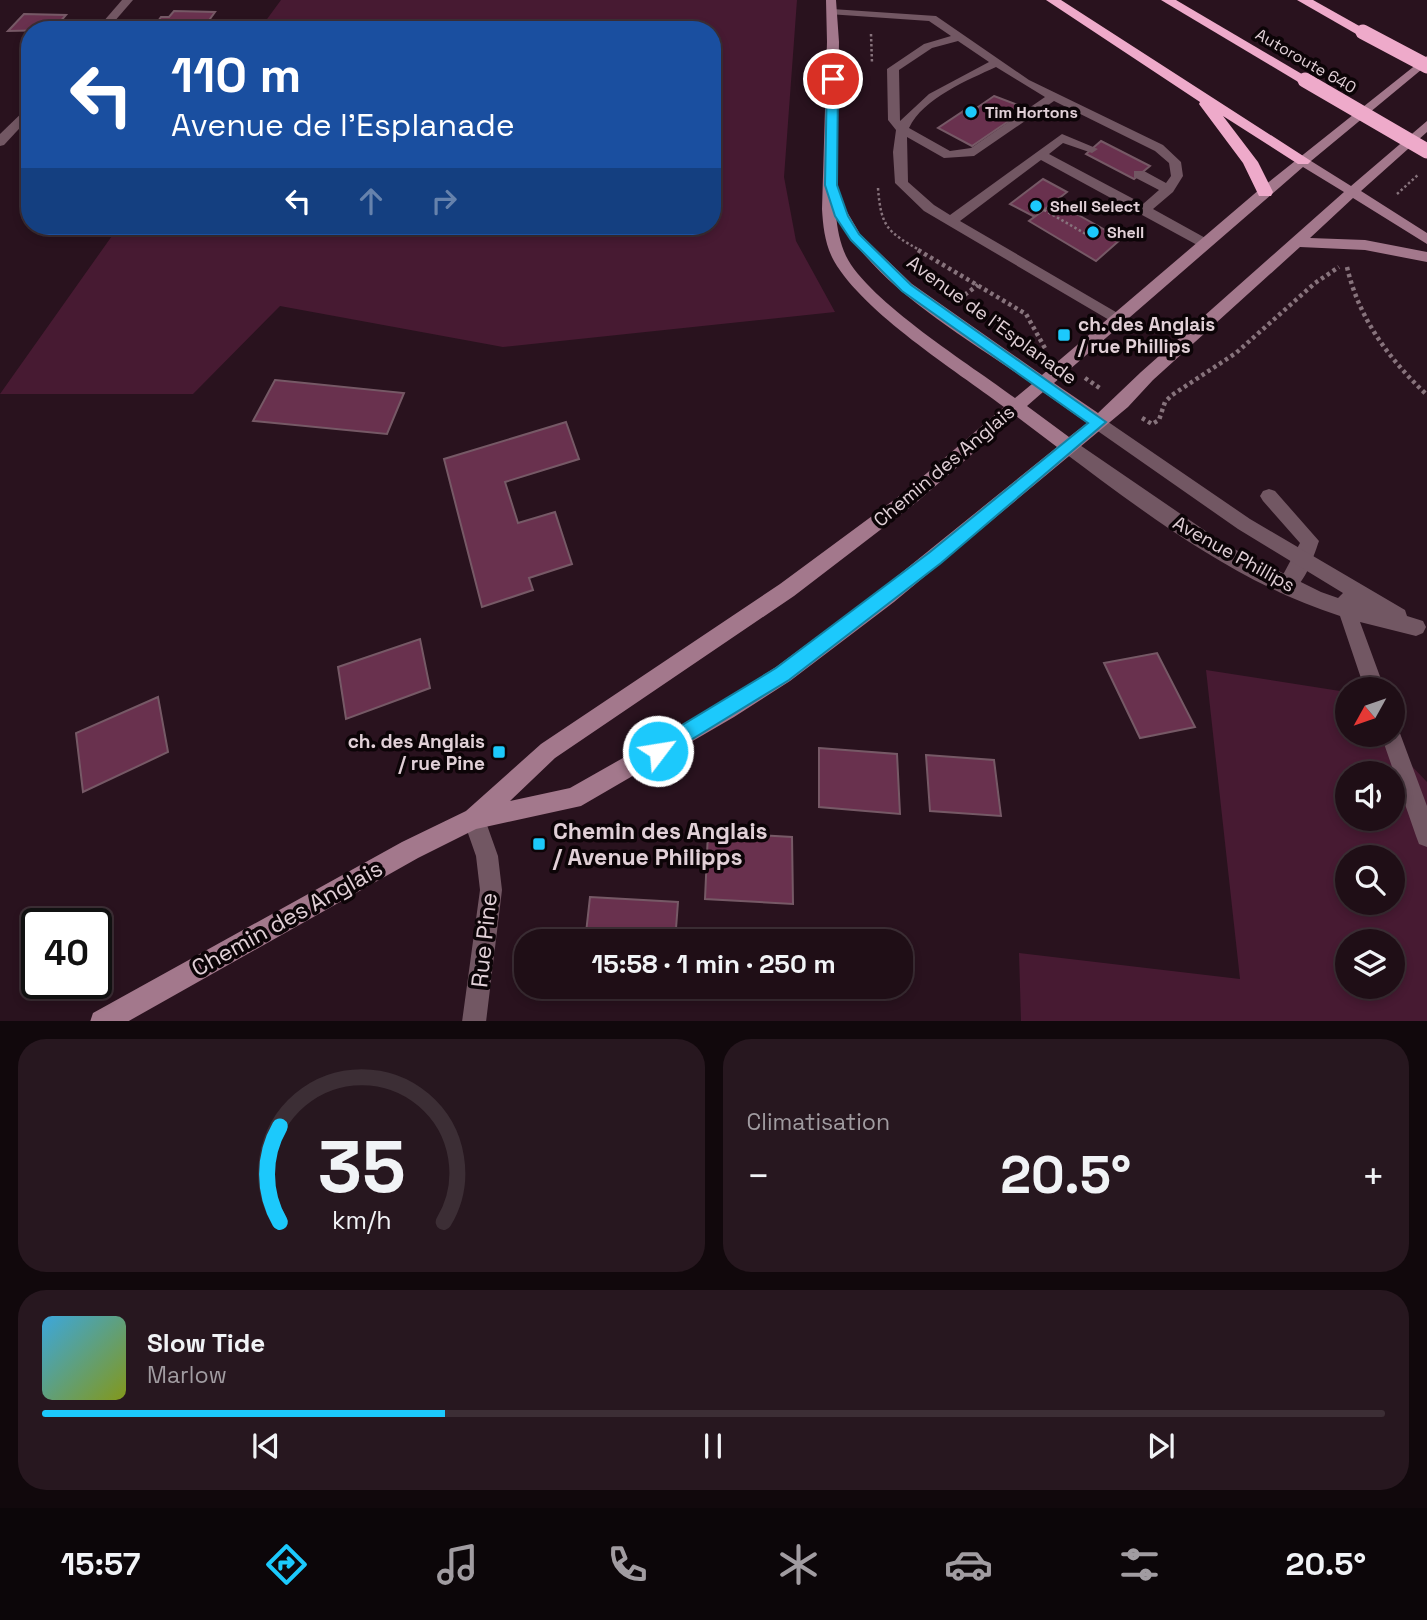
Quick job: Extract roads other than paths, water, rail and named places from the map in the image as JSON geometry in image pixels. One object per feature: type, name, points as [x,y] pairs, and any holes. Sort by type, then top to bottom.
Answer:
[{"type":"highway","points":[[1052,0],[1303,161]]},
{"type":"highway","name":"Autoroute 640","points":[[1167,0],[1427,151]]},
{"type":"highway","points":[[1303,0],[1427,66]]},
{"type":"highway","points":[[1198,93],[1250,162],[1265,192]]},
{"type":"street","points":[[109,21],[128,0]]},
{"type":"street","points":[[832,6],[925,16],[940,22],[997,63],[1054,96],[1168,154],[1178,169],[1168,189],[1144,210]]},
{"type":"street","name":"Avenue de l'Esplanade","points":[[832,6],[830,229],[840,258],[854,279],[898,322],[1068,446]]},
{"type":"street","points":[[961,37],[928,46],[892,69],[894,120],[902,130],[942,153],[969,154],[1054,96]]},
{"type":"street","name":"Chemin des Anglais","points":[[474,819],[548,751],[787,590],[930,482],[1204,243],[1427,58]]},
{"type":"street","points":[[997,63],[967,76],[912,113],[902,130],[902,183],[914,197],[951,221],[1116,319]]},
{"type":"street","points":[[0,142],[21,119]]},
{"type":"street","name":"Chemin des Anglais","points":[[102,1021],[410,850],[474,819],[573,798],[727,710],[783,674],[887,596],[1098,422],[1427,125]]},
{"type":"street","points":[[951,221],[1062,138],[1092,149]]},
{"type":"street","points":[[1040,154],[1204,243]]},
{"type":"street","points":[[1303,161],[1427,239]]},
{"type":"street","name":"Avenue de l'Esplanade","points":[[830,173],[833,195],[842,216],[879,263],[923,300],[1098,422]]},
{"type":"street","points":[[1139,174],[1168,189]]},
{"type":"street","points":[[1298,242],[1365,245],[1427,257]]},
{"type":"street","name":"Avenue Phillips","points":[[1098,422],[1219,507],[1347,587],[1422,629]]},
{"type":"street","name":"Avenue Phillips","points":[[1068,446],[1205,541],[1286,586],[1346,608],[1422,629]]},
{"type":"street","points":[[1269,496],[1310,541],[1303,560],[1286,586]]},
{"type":"street","points":[[1347,587],[1346,608],[1370,677]]},
{"type":"street","points":[[1395,747],[1427,836]]},
{"type":"street","name":"Rue Pine","points":[[474,819],[487,856],[491,890],[474,1021]]},
{"type":"place","name":"Tim Hortons","points":[[971,112]]},
{"type":"place","name":"Shell Select","points":[[1036,206]]},
{"type":"place","name":"Shell","points":[[1093,232]]},
{"type":"place","name":"ch. des Anglais / rue Phillips","points":[[1064,335]]},
{"type":"place","name":"ch. des Anglais / rue Pine","points":[[499,752]]},
{"type":"place","name":"Chemin des Anglais / Avenue Philipps","points":[[539,844]]}]
